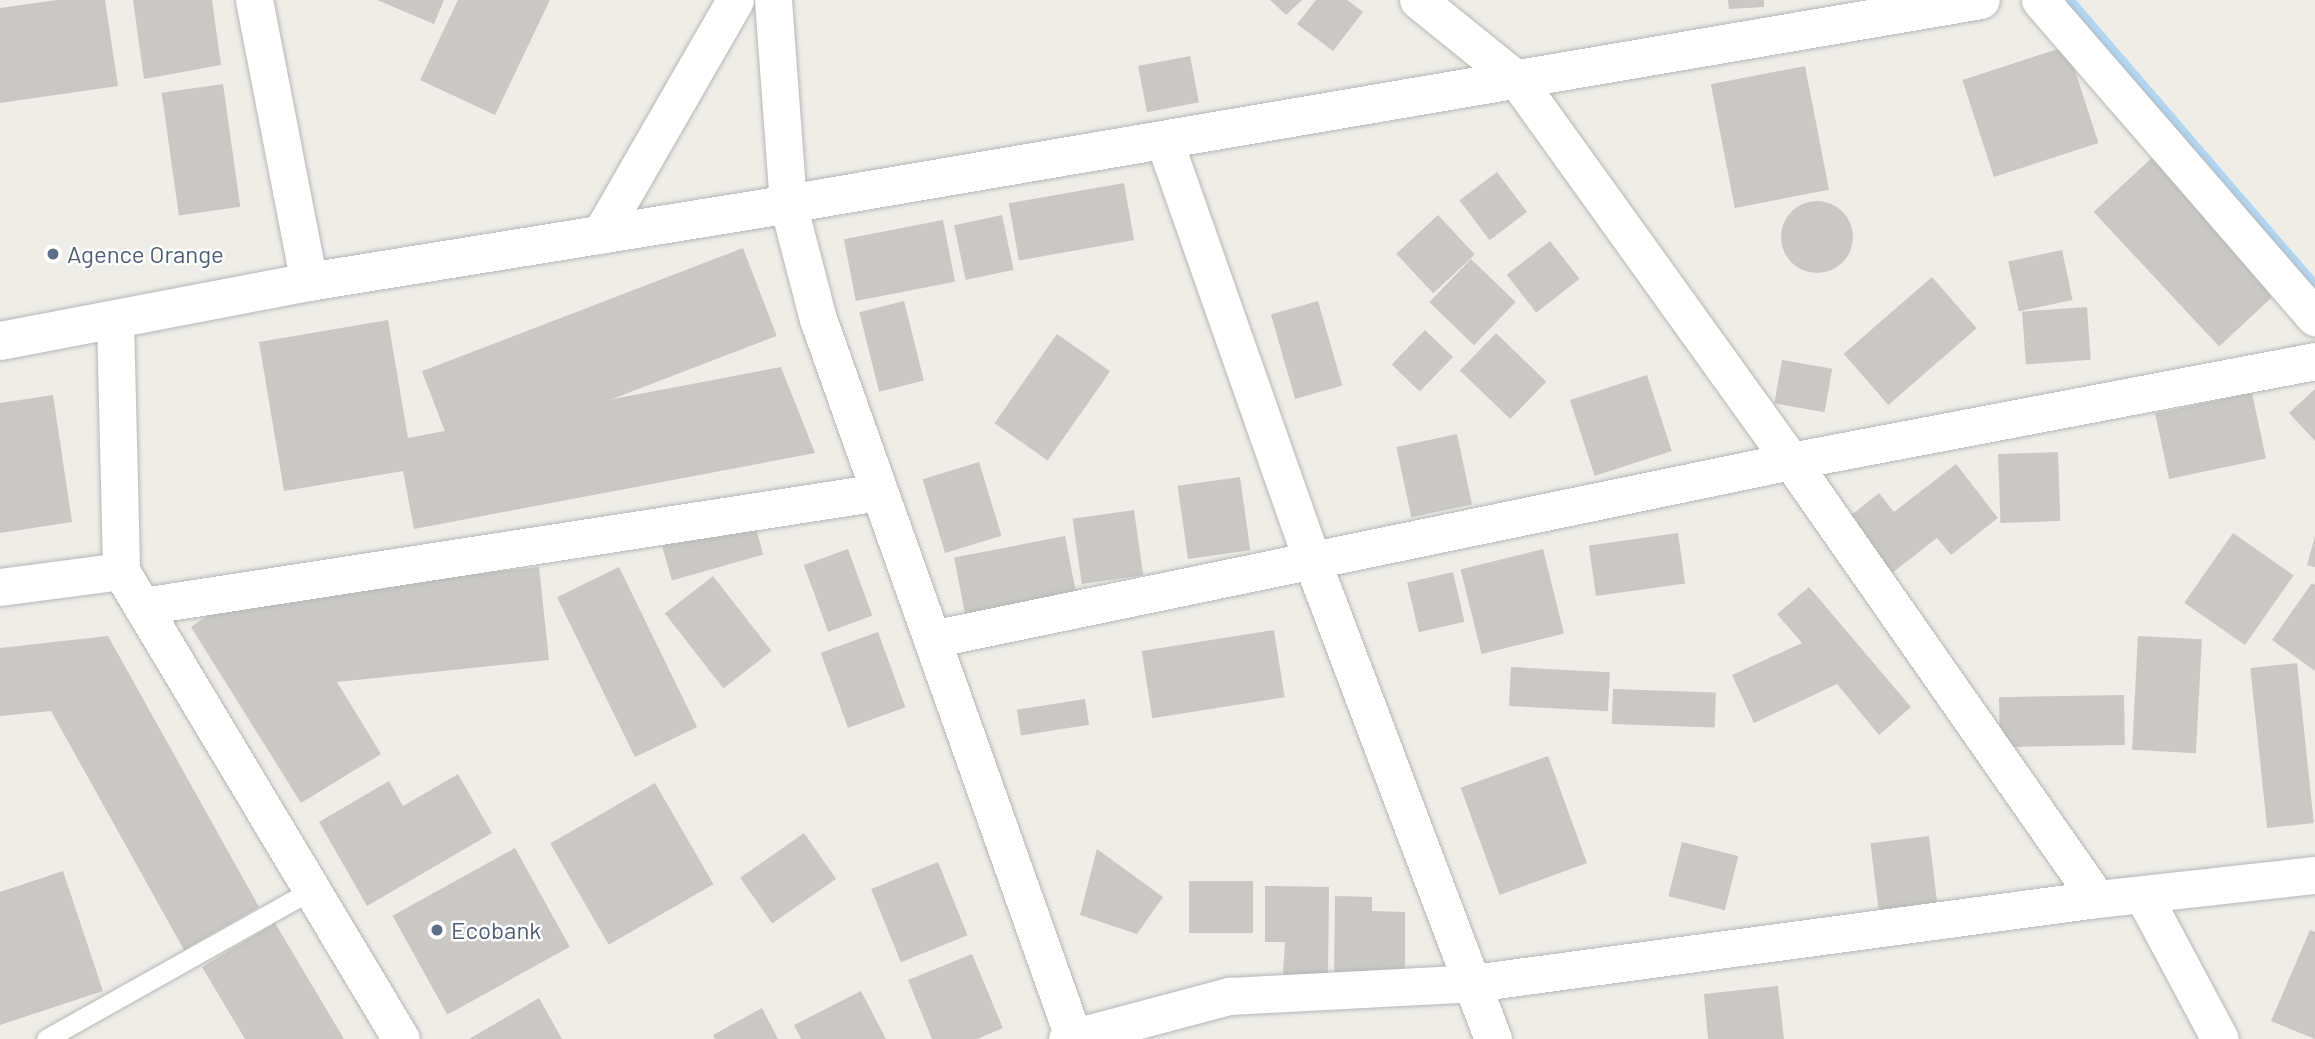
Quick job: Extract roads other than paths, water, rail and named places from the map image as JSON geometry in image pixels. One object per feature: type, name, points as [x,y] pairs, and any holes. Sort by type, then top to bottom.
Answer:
[{"type":"street","points":[[254,0],[309,282]]},
{"type":"street","points":[[600,234],[735,0]]},
{"type":"street","points":[[773,0],[788,204],[818,319],[1071,1038],[1229,996],[1473,983],[2098,899],[2315,875]]},
{"type":"street","points":[[1418,0],[1517,80],[1791,461],[2098,899]]},
{"type":"street","points":[[0,341],[309,282],[1164,141],[1981,0]]},
{"type":"street","points":[[2040,0],[2315,317]]},
{"type":"street","points":[[1164,141],[1312,561],[1493,1039]]},
{"type":"street","points":[[115,320],[121,571],[401,1039]]},
{"type":"street","points":[[932,639],[1791,461],[2315,360]]},
{"type":"street","points":[[143,606],[879,492]]},
{"type":"street","points":[[0,587],[121,571]]},
{"type":"street","points":[[2143,895],[2220,1039]]},
{"type":"lane","points":[[46,1039],[312,890]]},
{"type":"waterway","points":[[2072,6],[2312,285]]},
{"type":"place","name":"Agence Orange","points":[[53,254]]},
{"type":"place","name":"Ecobank","points":[[437,930]]}]
